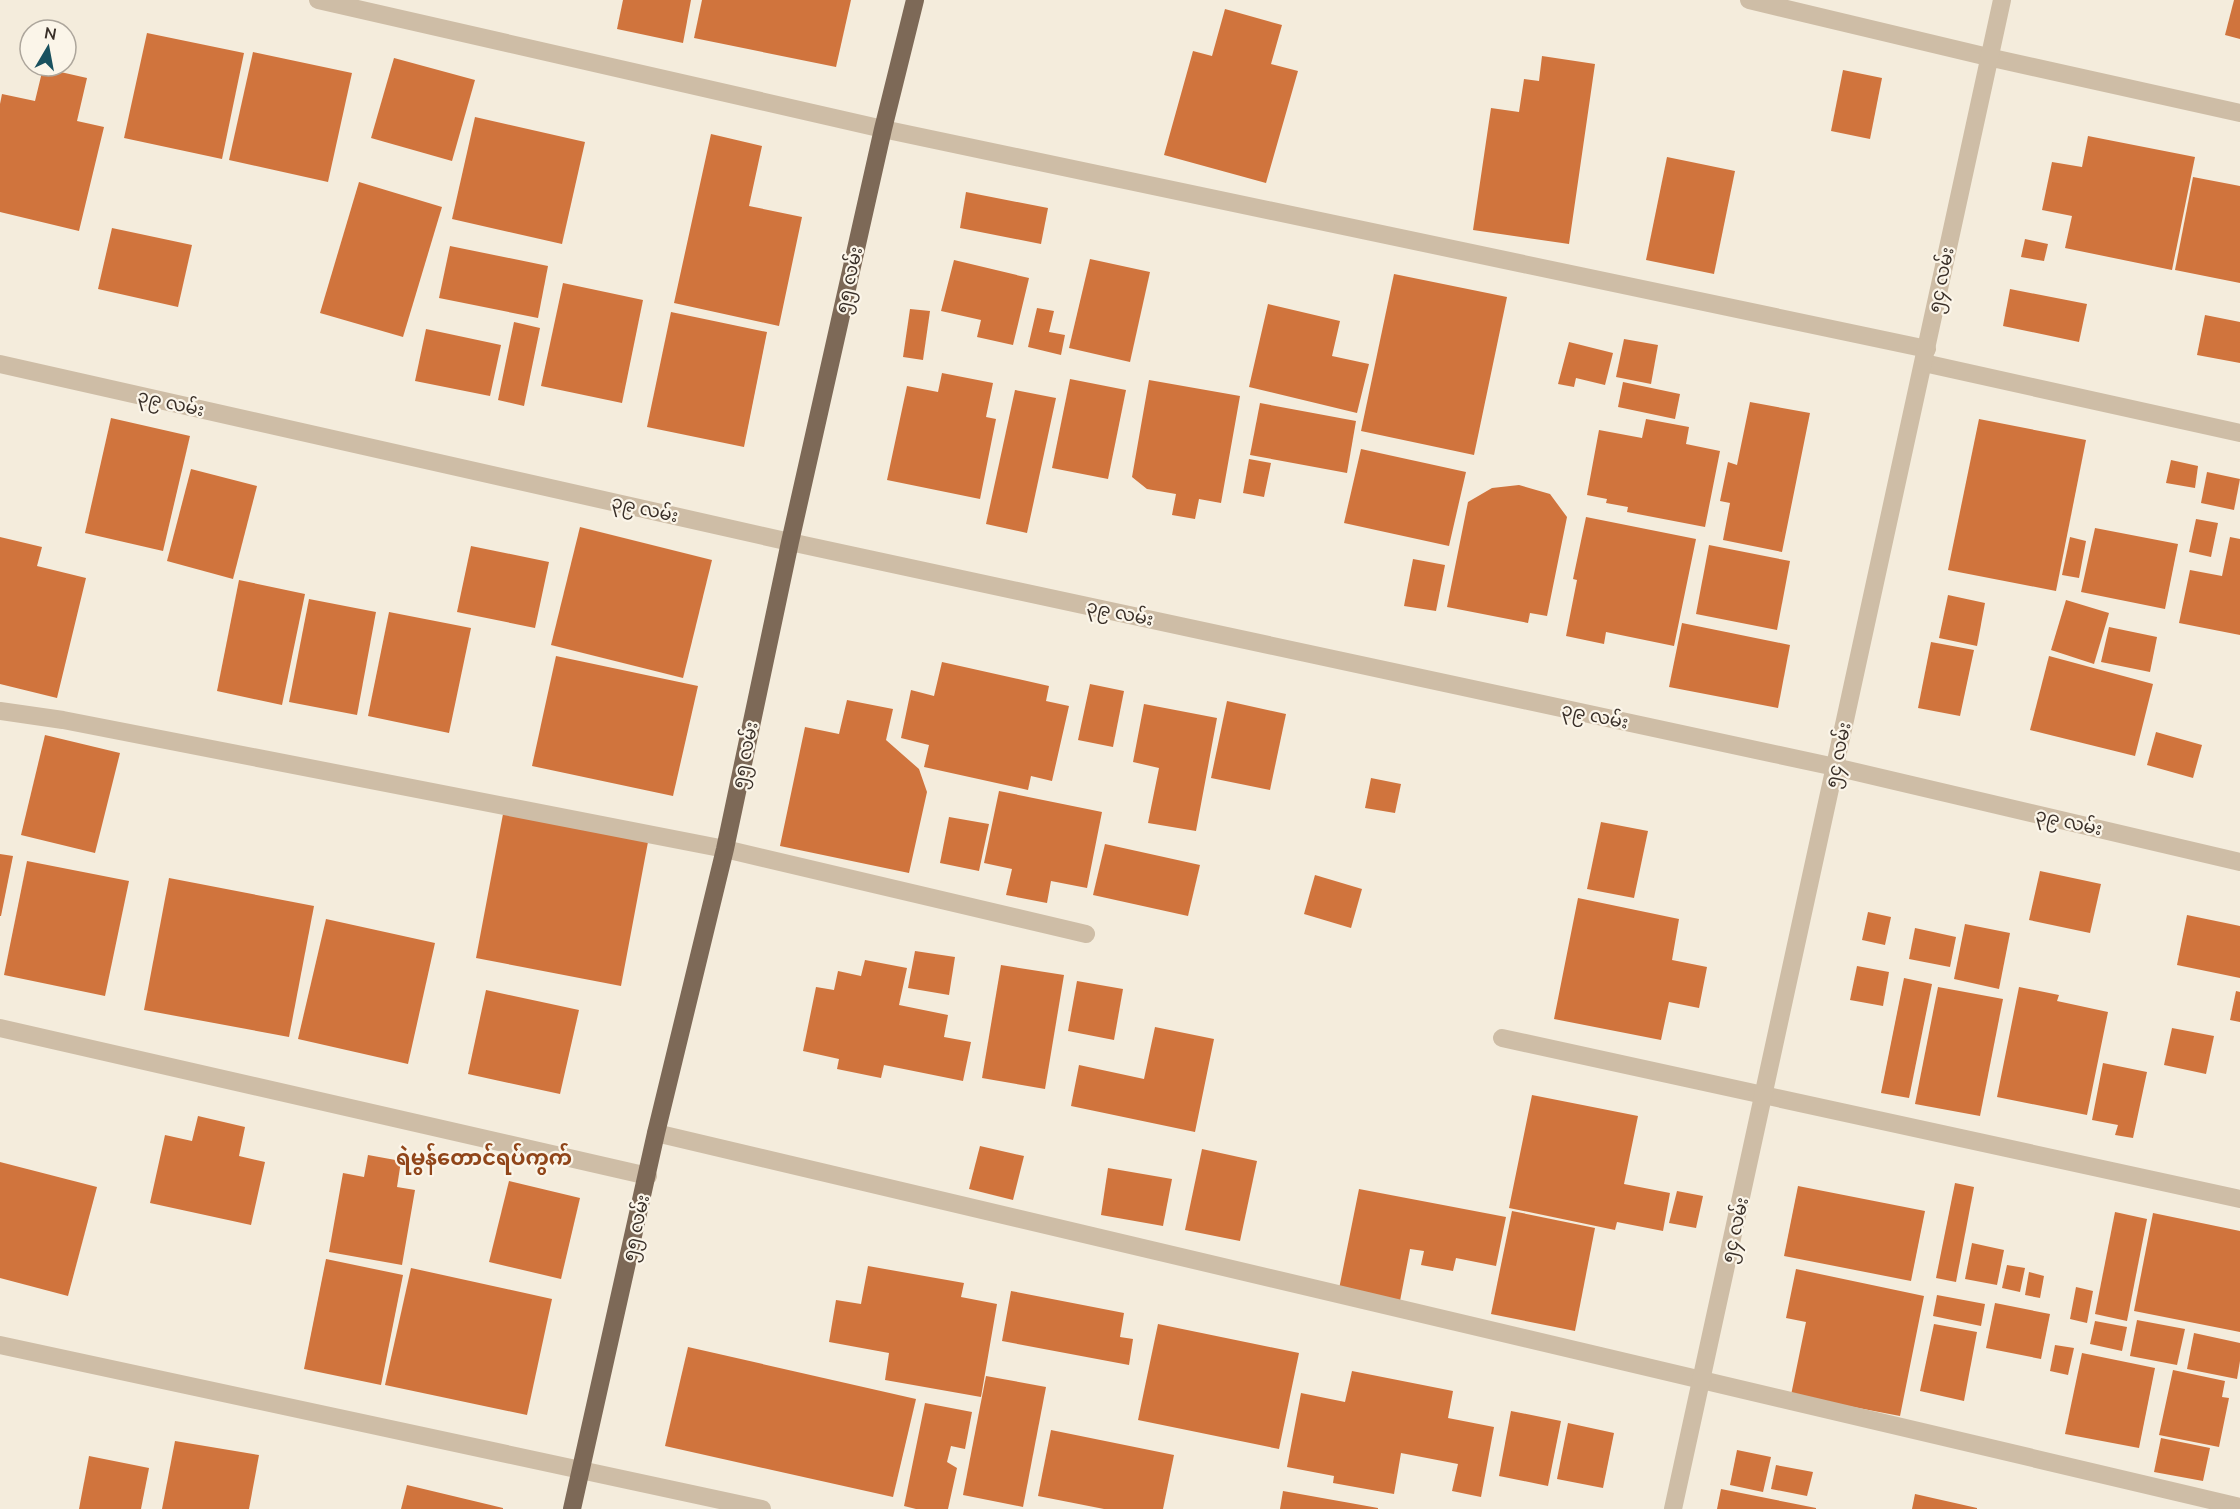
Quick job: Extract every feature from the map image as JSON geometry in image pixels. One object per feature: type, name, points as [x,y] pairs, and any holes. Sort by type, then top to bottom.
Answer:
[{"type":"main road","name":"၅၅ လမ်း","points":[[572,1509],[656,1133],[725,849],[790,542],[883,129],[915,0]]},
{"type":"street","points":[[318,0],[883,129],[1925,356],[2240,433]]},
{"type":"street","points":[[1749,0],[1988,57],[2240,113]]},
{"type":"street","name":"၅၄ လမ်း","points":[[1673,1509],[2002,0]]},
{"type":"street","name":"၃၉ လမ်း","points":[[0,364],[790,542],[1835,767],[2240,862]]},
{"type":"street","points":[[0,711],[63,720],[725,849],[1086,934]]},
{"type":"street","points":[[0,1028],[648,1176]]},
{"type":"street","points":[[1502,1038],[2240,1199]]},
{"type":"street","points":[[656,1133],[2240,1507]]},
{"type":"street","points":[[0,1345],[762,1509]]},
{"type":"building","points":[[623,0],[691,0],[683,43],[617,29]]},
{"type":"building","points":[[702,0],[851,0],[836,67],[694,38]]},
{"type":"building","points":[[2234,0],[2240,0],[2240,39],[2225,35]]},
{"type":"building","points":[[1225,9],[1282,25],[1271,64],[1298,71],[1266,183],[1164,155],[1193,51],[1212,56]]},
{"type":"building","points":[[147,33],[244,53],[222,159],[124,138]]},
{"type":"building","points":[[253,52],[352,73],[328,182],[229,160]]},
{"type":"building","points":[[1542,56],[1595,64],[1569,244],[1473,230],[1491,108],[1519,112],[1524,79],[1539,81]]},
{"type":"building","points":[[394,58],[475,80],[452,161],[371,138]]},
{"type":"building","points":[[1843,70],[1882,78],[1870,139],[1831,131]]},
{"type":"building","points":[[78,76],[87,78],[77,121],[104,127],[79,231],[0,212],[0,104],[2,94],[35,101],[41,78],[78,78]]},
{"type":"building","points":[[475,117],[585,142],[562,244],[452,219]]},
{"type":"building","points":[[711,134],[762,146],[749,206],[802,217],[779,326],[674,303]]},
{"type":"building","points":[[2088,136],[2195,157],[2172,270],[2065,248],[2072,216],[2042,210],[2052,162],[2082,167]]},
{"type":"building","points":[[1667,157],[1735,171],[1714,274],[1646,260]]},
{"type":"building","points":[[2193,177],[2240,186],[2240,283],[2175,270]]},
{"type":"building","points":[[359,182],[442,207],[403,337],[320,313]]},
{"type":"building","points":[[966,192],[1048,208],[1041,244],[960,228]]},
{"type":"building","points":[[112,228],[192,245],[178,307],[98,289]]},
{"type":"building","points":[[2025,239],[2048,244],[2044,261],[2021,257]]},
{"type":"building","points":[[450,246],[548,266],[538,318],[439,298]]},
{"type":"building","points":[[1090,259],[1150,272],[1130,362],[1069,348]]},
{"type":"building","points":[[954,260],[1029,278],[1013,345],[977,337],[981,320],[941,311]]},
{"type":"building","points":[[1394,274],[1507,297],[1474,455],[1361,431]]},
{"type":"building","points":[[563,283],[643,300],[622,403],[541,386]]},
{"type":"building","points":[[2010,289],[2087,304],[2079,342],[2003,326]]},
{"type":"building","points":[[1268,304],[1340,321],[1332,356],[1369,364],[1357,413],[1249,387]]},
{"type":"building","points":[[1037,308],[1054,311],[1049,332],[1065,335],[1061,355],[1028,347]]},
{"type":"building","points":[[910,309],[930,311],[923,360],[903,357]]},
{"type":"building","points":[[671,312],[767,332],[744,447],[647,427]]},
{"type":"building","points":[[2205,315],[2240,322],[2240,363],[2197,355]]},
{"type":"building","points":[[514,322],[540,328],[524,406],[498,400]]},
{"type":"building","points":[[426,329],[501,345],[490,396],[415,381]]},
{"type":"building","points":[[1624,339],[1658,345],[1651,384],[1616,377]]},
{"type":"building","points":[[1569,342],[1613,353],[1605,385],[1576,378],[1574,387],[1558,384]]},
{"type":"building","points":[[942,373],[993,383],[986,417],[996,419],[980,499],[887,480],[907,386],[938,392]]},
{"type":"building","points":[[1070,379],[1126,390],[1108,479],[1052,468]]},
{"type":"building","points":[[1149,380],[1240,396],[1221,503],[1199,499],[1195,519],[1172,515],[1176,494],[1147,489],[1132,477]]},
{"type":"building","points":[[1623,382],[1680,394],[1675,419],[1618,407]]},
{"type":"building","points":[[1015,390],[1056,398],[1027,533],[986,524]]},
{"type":"building","points":[[1750,402],[1810,413],[1782,552],[1723,540],[1730,503],[1720,501],[1728,462],[1737,465]]},
{"type":"building","points":[[1260,403],[1356,421],[1347,473],[1250,455]]},
{"type":"building","points":[[111,418],[190,436],[163,551],[85,533]]},
{"type":"building","points":[[1646,419],[1689,427],[1686,444],[1720,451],[1705,527],[1627,512],[1628,507],[1606,503],[1607,499],[1587,495],[1599,430],[1642,438]]},
{"type":"building","points":[[1979,419],[2086,440],[2056,591],[1948,570]]},
{"type":"building","points":[[1361,449],[1466,472],[1449,546],[1344,523]]},
{"type":"building","points":[[1249,459],[1271,463],[1264,497],[1243,493]]},
{"type":"building","points":[[2171,460],[2198,466],[2195,488],[2166,483]]},
{"type":"building","points":[[191,469],[257,486],[233,579],[167,561]]},
{"type":"building","points":[[2207,472],[2240,479],[2234,510],[2201,503]]},
{"type":"building","points":[[1519,485],[1550,494],[1567,517],[1547,616],[1530,613],[1528,623],[1447,607],[1468,502],[1492,488]]},
{"type":"building","points":[[1586,517],[1696,539],[1674,646],[1606,632],[1604,644],[1566,636],[1577,580],[1573,579]]},
{"type":"building","points":[[2196,519],[2218,523],[2211,557],[2189,552]]},
{"type":"building","points":[[580,527],[712,560],[683,678],[551,645]]},
{"type":"building","points":[[2095,528],[2178,544],[2165,609],[2081,592]]},
{"type":"building","points":[[0,537],[42,547],[37,566],[86,578],[57,698],[0,684]]},
{"type":"building","points":[[2070,537],[2086,541],[2079,578],[2062,575]]},
{"type":"building","points":[[2230,537],[2240,539],[2240,635],[2179,623],[2190,570],[2222,576]]},
{"type":"building","points":[[1709,545],[1790,561],[1777,630],[1696,614]]},
{"type":"building","points":[[471,546],[549,562],[535,628],[457,612]]},
{"type":"building","points":[[1413,559],[1445,565],[1436,611],[1404,606]]},
{"type":"building","points":[[239,580],[305,594],[282,705],[217,691]]},
{"type":"building","points":[[1948,595],[1985,603],[1977,646],[1939,638]]},
{"type":"building","points":[[309,599],[376,612],[357,715],[289,702]]},
{"type":"building","points":[[2066,600],[2109,613],[2094,664],[2051,650]]},
{"type":"building","points":[[389,612],[471,628],[449,733],[368,716]]},
{"type":"building","points":[[1682,623],[1790,645],[1778,708],[1669,687]]},
{"type":"building","points":[[2109,627],[2157,637],[2150,672],[2101,662]]},
{"type":"building","points":[[1931,642],[1974,650],[1960,716],[1918,708]]},
{"type":"building","points":[[556,656],[698,686],[673,796],[532,766]]},
{"type":"building","points":[[2049,656],[2153,684],[2135,756],[2030,730]]},
{"type":"building","points":[[942,662],[1049,686],[1046,701],[1069,706],[1052,781],[1031,776],[1028,790],[924,767],[929,745],[901,738],[911,690],[934,696]]},
{"type":"building","points":[[1090,684],[1124,691],[1113,747],[1078,740]]},
{"type":"building","points":[[847,700],[893,709],[886,740],[919,769],[927,792],[909,873],[780,846],[805,727],[839,734]]},
{"type":"building","points":[[1227,701],[1286,714],[1270,790],[1211,778]]},
{"type":"building","points":[[1144,704],[1217,718],[1196,831],[1148,823],[1159,768],[1133,762]]},
{"type":"building","points":[[2156,732],[2202,745],[2193,778],[2147,765]]},
{"type":"building","points":[[45,735],[120,753],[95,853],[21,835]]},
{"type":"building","points":[[1371,778],[1401,784],[1395,813],[1365,808]]},
{"type":"building","points":[[999,791],[1102,812],[1087,888],[1051,881],[1047,903],[1006,895],[1012,869],[984,863]]},
{"type":"building","points":[[503,814],[648,842],[621,986],[476,958]]},
{"type":"building","points":[[949,817],[989,824],[979,871],[940,863]]},
{"type":"building","points":[[1601,822],[1648,831],[1634,898],[1587,889]]},
{"type":"building","points":[[1105,844],[1200,865],[1188,916],[1093,895]]},
{"type":"building","points":[[0,854],[13,856],[1,916],[0,916]]},
{"type":"building","points":[[27,861],[129,881],[105,996],[4,975]]},
{"type":"building","points":[[2040,871],[2101,884],[2090,933],[2029,920]]},
{"type":"building","points":[[1315,875],[1362,889],[1351,928],[1304,914]]},
{"type":"building","points":[[169,878],[314,906],[289,1037],[144,1010]]},
{"type":"building","points":[[1578,898],[1679,919],[1672,960],[1707,967],[1699,1008],[1669,1002],[1661,1040],[1554,1019]]},
{"type":"building","points":[[1868,912],[1891,917],[1885,945],[1862,940]]},
{"type":"building","points":[[2187,915],[2240,926],[2240,978],[2177,965]]},
{"type":"building","points":[[326,919],[435,943],[408,1064],[298,1039]]},
{"type":"building","points":[[1965,924],[2010,933],[1999,989],[1954,979]]},
{"type":"building","points":[[1915,928],[1956,937],[1950,967],[1909,959]]},
{"type":"building","points":[[915,951],[955,957],[949,995],[908,988]]},
{"type":"building","points":[[865,960],[907,968],[899,1005],[948,1015],[944,1037],[971,1042],[963,1081],[884,1065],[881,1078],[837,1069],[839,1059],[803,1051],[816,987],[834,990],[838,971],[861,976]]},
{"type":"building","points":[[1001,965],[1064,975],[1045,1089],[982,1078]]},
{"type":"building","points":[[1857,966],[1889,972],[1883,1006],[1850,1000]]},
{"type":"building","points":[[1904,978],[1932,984],[1909,1098],[1881,1093]]},
{"type":"building","points":[[1077,981],[1123,989],[1114,1040],[1068,1031]]},
{"type":"building","points":[[1938,987],[2003,999],[1980,1116],[1915,1104]]},
{"type":"building","points":[[2019,987],[2059,995],[2057,1001],[2108,1012],[2087,1115],[1997,1097]]},
{"type":"building","points":[[486,990],[579,1010],[560,1094],[468,1074]]},
{"type":"building","points":[[2236,991],[2240,992],[2240,1022],[2230,1020]]},
{"type":"building","points":[[1155,1027],[1214,1039],[1195,1132],[1071,1106],[1079,1065],[1144,1079]]},
{"type":"building","points":[[2172,1028],[2214,1036],[2206,1074],[2164,1065]]},
{"type":"building","points":[[2103,1063],[2147,1072],[2133,1138],[2115,1135],[2118,1125],[2092,1120]]},
{"type":"building","points":[[1532,1095],[1638,1116],[1624,1184],[1670,1193],[1663,1231],[1617,1222],[1615,1230],[1509,1208]]},
{"type":"building","points":[[198,1116],[245,1127],[239,1156],[265,1162],[251,1225],[150,1203],[165,1135],[192,1141]]},
{"type":"building","points":[[980,1146],[1024,1156],[1013,1200],[969,1189]]},
{"type":"building","points":[[1202,1149],[1257,1161],[1240,1241],[1185,1230]]},
{"type":"building","points":[[368,1155],[401,1161],[397,1187],[415,1190],[402,1265],[329,1252],[343,1173],[364,1177]]},
{"type":"building","points":[[0,1162],[97,1187],[68,1296],[0,1278]]},
{"type":"building","points":[[1108,1168],[1172,1179],[1163,1226],[1101,1215]]},
{"type":"building","points":[[509,1181],[580,1198],[561,1279],[489,1262]]},
{"type":"building","points":[[1955,1183],[1974,1187],[1956,1282],[1936,1278]]},
{"type":"building","points":[[1798,1186],[1925,1211],[1911,1281],[1784,1256]]},
{"type":"building","points":[[1359,1189],[1506,1217],[1496,1266],[1456,1258],[1453,1271],[1421,1265],[1424,1251],[1410,1249],[1400,1301],[1339,1289]]},
{"type":"building","points":[[1677,1191],[1703,1196],[1696,1228],[1669,1223]]},
{"type":"building","points":[[1512,1211],[1595,1228],[1575,1331],[1491,1314]]},
{"type":"building","points":[[2115,1212],[2147,1219],[2127,1321],[2095,1314]]},
{"type":"building","points":[[2153,1213],[2240,1231],[2240,1332],[2134,1311]]},
{"type":"building","points":[[1972,1243],[2004,1250],[1997,1285],[1965,1279]]},
{"type":"building","points":[[326,1259],[403,1275],[381,1385],[304,1369]]},
{"type":"building","points":[[2007,1265],[2025,1268],[2020,1292],[2002,1288]]},
{"type":"building","points":[[868,1266],[964,1283],[961,1297],[997,1304],[981,1397],[885,1380],[889,1353],[829,1342],[836,1300],[861,1304]]},
{"type":"building","points":[[411,1268],[552,1299],[527,1415],[385,1385]]},
{"type":"building","points":[[1796,1269],[1924,1296],[1900,1416],[1791,1395],[1806,1322],[1786,1318]]},
{"type":"building","points":[[2029,1272],[2044,1276],[2040,1298],[2025,1295]]},
{"type":"building","points":[[2076,1287],[2093,1291],[2087,1323],[2070,1319]]},
{"type":"building","points":[[1011,1291],[1124,1313],[1120,1337],[1133,1339],[1129,1365],[1002,1341]]},
{"type":"building","points":[[1937,1295],[1985,1304],[1981,1326],[1933,1316]]},
{"type":"building","points":[[1995,1303],[2050,1314],[2041,1359],[1986,1348]]},
{"type":"building","points":[[2137,1320],[2185,1329],[2177,1365],[2130,1356]]},
{"type":"building","points":[[2095,1321],[2127,1327],[2122,1351],[2090,1344]]},
{"type":"building","points":[[1158,1324],[1299,1353],[1279,1449],[1138,1420]]},
{"type":"building","points":[[1934,1324],[1977,1332],[1964,1401],[1920,1391]]},
{"type":"building","points":[[2194,1333],[2240,1343],[2237,1379],[2187,1369]]},
{"type":"building","points":[[2055,1345],[2074,1348],[2068,1375],[2050,1371]]},
{"type":"building","points":[[688,1347],[916,1399],[893,1497],[665,1446]]},
{"type":"building","points":[[2082,1353],[2155,1368],[2139,1448],[2065,1434]]},
{"type":"building","points":[[2173,1370],[2225,1381],[2222,1397],[2229,1398],[2219,1447],[2159,1435]]},
{"type":"building","points":[[1352,1371],[1453,1391],[1448,1418],[1494,1427],[1481,1497],[1452,1491],[1458,1464],[1401,1453],[1394,1494],[1333,1483],[1334,1476],[1287,1467],[1301,1393],[1345,1402]]},
{"type":"building","points":[[986,1376],[1046,1387],[1023,1507],[963,1495]]},
{"type":"building","points":[[925,1403],[972,1412],[965,1449],[951,1446],[947,1462],[957,1468],[948,1509],[916,1509],[904,1506]]},
{"type":"building","points":[[1511,1411],[1561,1421],[1548,1486],[1499,1476]]},
{"type":"building","points":[[1568,1423],[1614,1433],[1603,1488],[1557,1479]]},
{"type":"building","points":[[1051,1430],[1174,1455],[1163,1509],[1104,1509],[1038,1496]]},
{"type":"building","points":[[2161,1438],[2210,1448],[2203,1481],[2154,1472]]},
{"type":"building","points":[[175,1441],[259,1455],[249,1509],[162,1509]]},
{"type":"building","points":[[1737,1450],[1771,1457],[1763,1492],[1730,1485]]},
{"type":"building","points":[[89,1456],[149,1468],[141,1509],[79,1509]]},
{"type":"building","points":[[1776,1465],[1813,1472],[1807,1496],[1771,1489]]},
{"type":"building","points":[[407,1485],[503,1508],[503,1509],[401,1509]]},
{"type":"building","points":[[1721,1489],[1816,1508],[1816,1509],[1717,1509]]},
{"type":"building","points":[[1283,1491],[1378,1508],[1378,1509],[1280,1509]]},
{"type":"building","points":[[1915,1494],[1977,1508],[1977,1509],[1912,1509]]},
{"type":"district","name":"ရဲမွန်တောင်ရပ်ကွက်","points":[[484,1158]]}]
